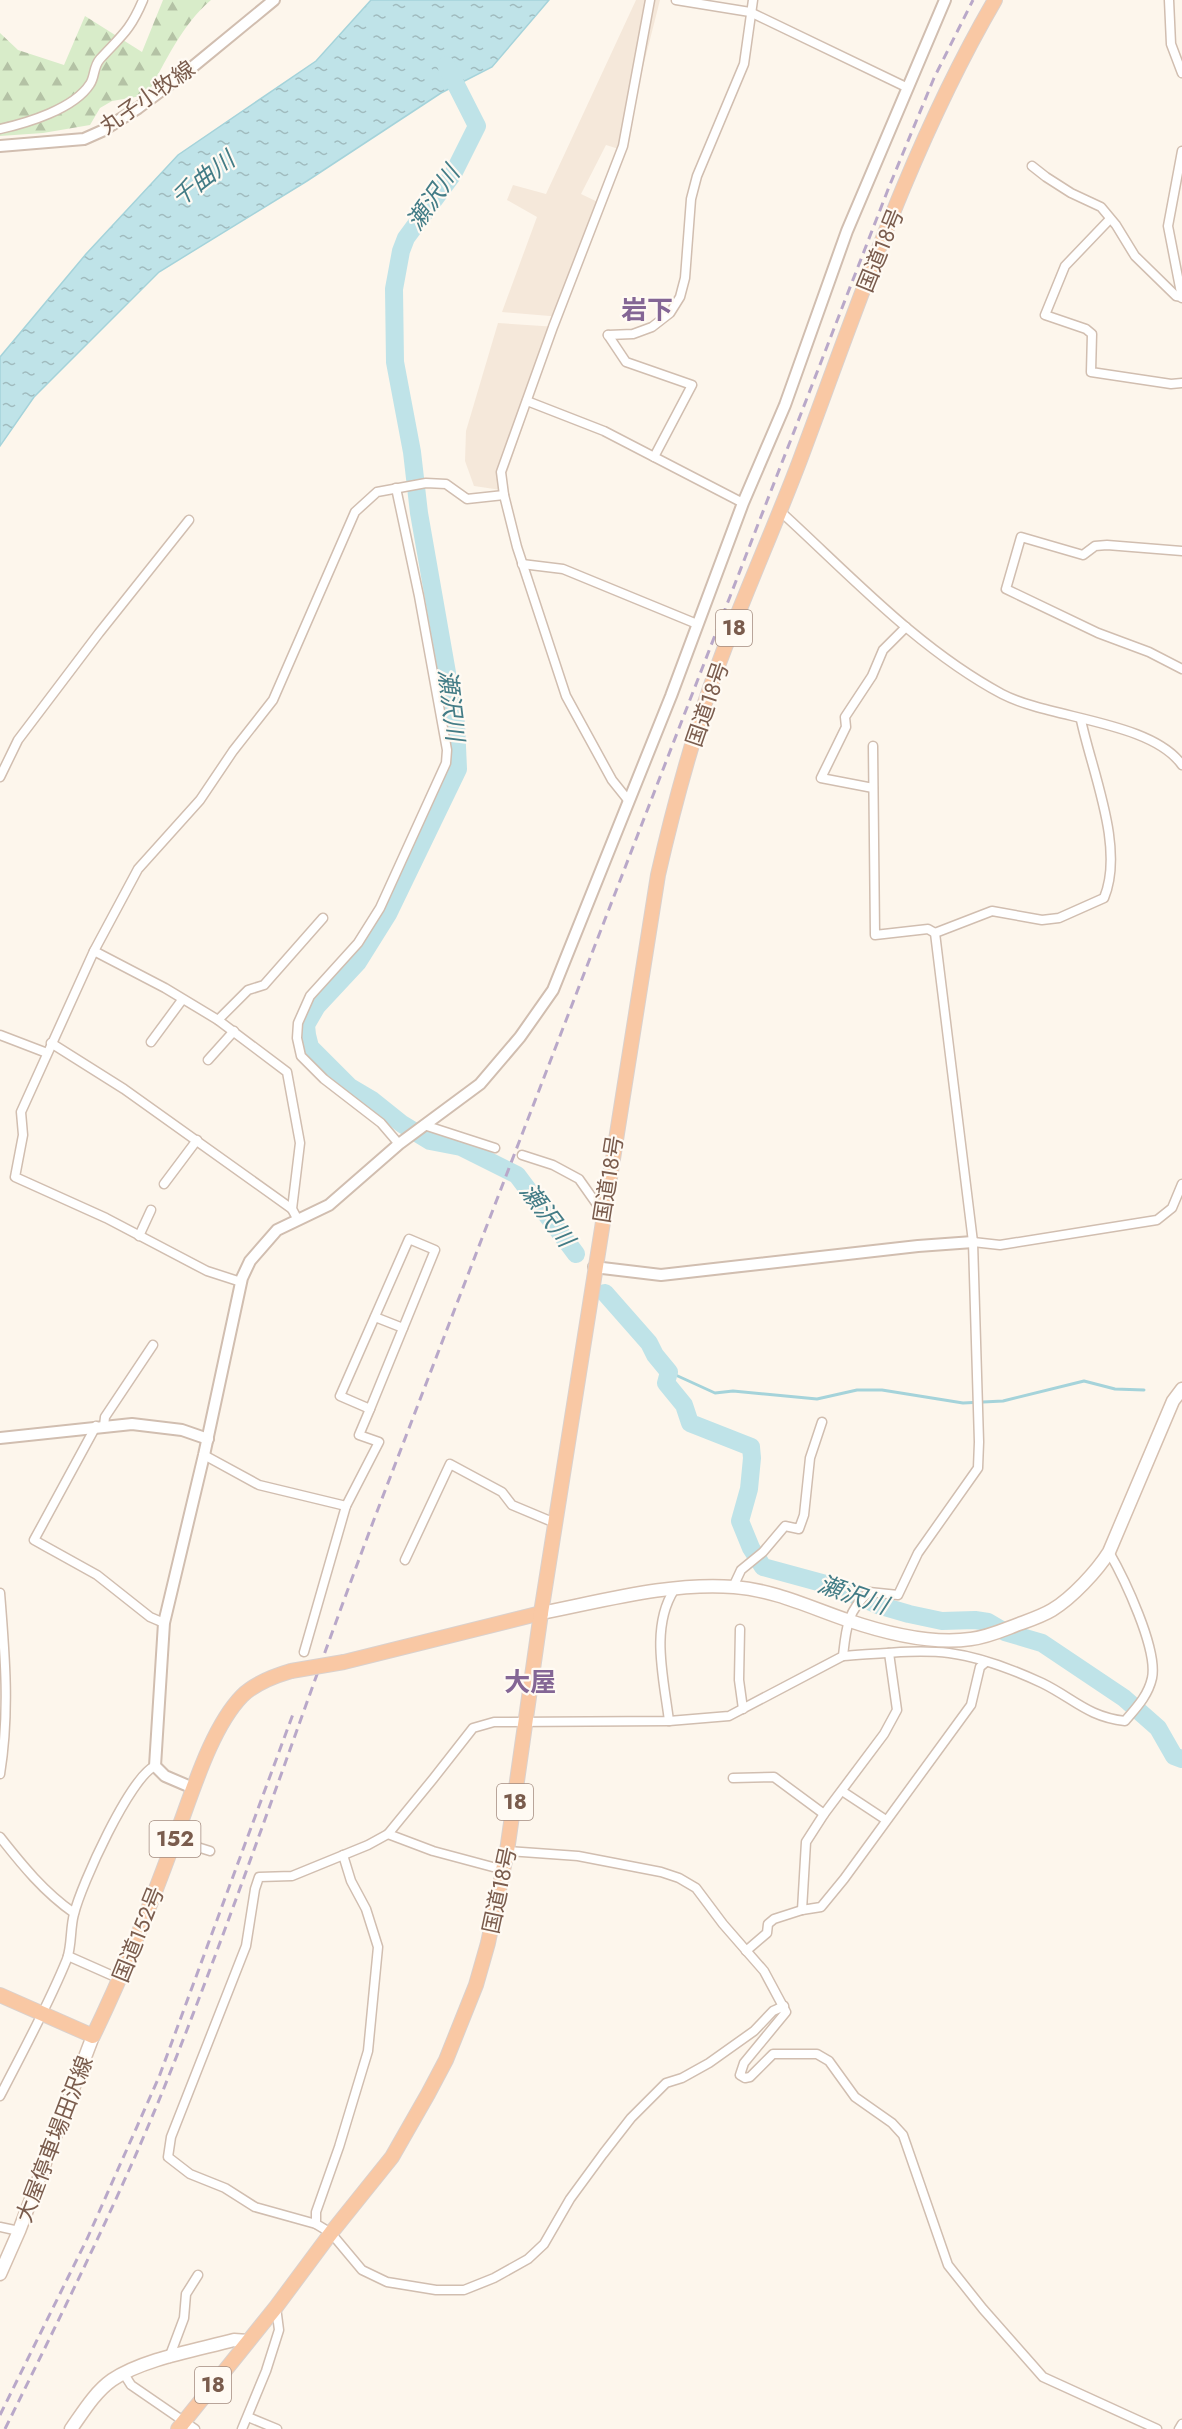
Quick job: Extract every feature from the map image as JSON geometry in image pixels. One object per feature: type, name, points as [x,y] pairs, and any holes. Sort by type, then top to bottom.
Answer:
[{"type":"highway","name":"国道18号","points":[[186,2426],[331,2233],[392,2157],[446,2060],[476,1985],[504,1870],[594,1267],[658,874],[669,828],[705,705],[781,512],[864,289],[909,177],[955,75],[995,0]]},
{"type":"highway","name":"国道152号","points":[[93,2036],[120,1979],[193,1788],[231,1710],[244,1695],[274,1676],[291,1671],[344,1662],[541,1613]]},
{"type":"highway","points":[[0,1995],[93,2036]]},
{"type":"main road","points":[[541,1613],[674,1590],[733,1587],[758,1590],[878,1629],[940,1641],[990,1635],[1053,1609],[1101,1564],[1109,1552],[1173,1401],[1182,1389]]},
{"type":"main road","name":"大屋停車場田沢線","points":[[0,2274],[19,2231],[93,2036]]},
{"type":"main road","points":[[71,2429],[97,2393],[112,2380],[142,2365],[234,2340],[248,2342]]},
{"type":"street","points":[[0,129],[52,112],[81,94],[92,83],[93,72],[98,61],[130,28],[143,0]]},
{"type":"street","name":"丸子小牧線","points":[[0,146],[84,139],[102,131],[138,108],[190,69],[274,0]]},
{"type":"street","points":[[628,800],[612,780],[566,696],[522,564],[504,495],[501,472],[623,146],[650,0]]},
{"type":"street","points":[[676,0],[750,12],[906,87]]},
{"type":"street","points":[[654,457],[692,385],[626,362],[608,335],[633,334],[652,327],[670,314],[680,297],[685,278],[691,199],[697,176],[744,64],[753,0]]},
{"type":"street","points":[[193,1788],[165,1776],[155,1766],[164,1623],[208,1439],[241,1282],[250,1261],[263,1243],[277,1230],[329,1205],[402,1141],[480,1084],[520,1037],[553,990],[671,696],[743,503],[785,405],[847,231],[944,0]]},
{"type":"street","points":[[1169,0],[1171,44],[1182,73]]},
{"type":"street","points":[[1032,166],[1071,193],[1101,207],[1116,225],[1135,256],[1176,296],[1182,298],[1168,226],[1182,151]]},
{"type":"street","points":[[1110,219],[1065,266],[1045,315],[1086,329],[1092,334],[1091,372],[1171,384],[1182,383]]},
{"type":"street","points":[[527,401],[604,431],[743,503]]},
{"type":"street","points":[[241,1282],[207,1272],[106,1218],[15,1177],[23,1135],[21,1112],[94,951],[138,869],[200,800],[232,751],[273,700],[355,512],[377,492],[426,483],[446,484],[467,499],[504,495]]},
{"type":"street","points":[[400,488],[447,750],[446,763],[380,908],[358,943],[310,996],[298,1023],[297,1038],[301,1056],[324,1080],[402,1141]]},
{"type":"street","points":[[781,512],[906,627],[956,664],[1004,695],[1081,720],[1148,737],[1176,756],[1182,765]]},
{"type":"street","points":[[0,777],[18,740],[189,520]]},
{"type":"street","points":[[1182,550],[1107,545],[1095,546],[1083,555],[1021,537],[1006,590],[1098,633],[1149,652],[1182,669]]},
{"type":"street","points":[[522,564],[563,569],[697,624]]},
{"type":"street","points":[[873,788],[821,778],[846,726],[845,717],[872,676],[883,650],[906,627]]},
{"type":"street","points":[[935,933],[992,911],[1042,920],[1059,918],[1104,898],[1110,883],[1112,855],[1107,817],[1088,755],[1081,720]]},
{"type":"street","points":[[873,746],[875,935],[928,929],[935,933]]},
{"type":"street","points":[[218,1020],[248,990],[264,985],[323,918]]},
{"type":"street","points":[[843,1656],[848,1620],[860,1600],[868,1593],[898,1595],[918,1553],[978,1468],[973,1242],[935,933]]},
{"type":"street","points":[[94,951],[165,988],[218,1020],[287,1072],[300,1143],[292,1209]]},
{"type":"street","points":[[151,1042],[182,1000]]},
{"type":"street","points":[[208,1060],[234,1031]]},
{"type":"street","points":[[0,1035],[47,1053]]},
{"type":"street","points":[[51,1043],[58,1050],[92,1068],[197,1140],[292,1209],[298,1220]]},
{"type":"street","points":[[422,1126],[495,1148]]},
{"type":"street","points":[[164,1184],[197,1140]]},
{"type":"street","points":[[522,1155],[553,1165],[579,1179],[603,1214]]},
{"type":"street","points":[[594,1267],[661,1275],[918,1246],[973,1242],[1000,1245],[1157,1220],[1172,1208],[1182,1184]]},
{"type":"street","points":[[139,1236],[151,1210]]},
{"type":"street","points":[[304,1652],[346,1506],[379,1443],[359,1435],[370,1409],[435,1250],[409,1239],[340,1396],[370,1409]]},
{"type":"street","points":[[375,1317],[403,1328]]},
{"type":"street","points":[[153,1346],[105,1417],[34,1540],[97,1575],[150,1617],[164,1623]]},
{"type":"street","points":[[733,1587],[741,1570],[763,1552],[785,1526],[800,1528],[804,1515],[810,1458],[822,1422]]},
{"type":"street","points":[[0,1438],[132,1424],[182,1430],[208,1439]]},
{"type":"street","points":[[204,1455],[259,1485],[346,1506]]},
{"type":"street","points":[[405,1560],[450,1464],[502,1492],[512,1505],[555,1523]]},
{"type":"street","points":[[784,2006],[773,2011],[754,2031],[709,2063],[682,2078],[666,2083],[631,2118],[603,2154],[570,2199],[544,2244],[528,2259],[494,2278],[464,2289],[436,2290],[387,2282],[362,2270],[331,2233],[316,2224],[255,2207],[225,2188],[190,2174],[168,2157],[171,2137],[246,1946],[259,1877],[292,1876],[368,1845],[388,1834],[473,1728],[494,1722],[669,1721],[729,1716],[843,1656],[889,1653],[949,1653],[986,1662],[1042,1683],[1104,1719],[1125,1721],[1142,1701],[1152,1679],[1153,1662],[1122,1574],[1109,1552]]},
{"type":"street","points":[[669,1721],[659,1647],[666,1602],[674,1590]]},
{"type":"street","points":[[0,1593],[7,1673],[6,1738],[0,1774]]},
{"type":"street","points":[[740,1629],[739,1680],[743,1709]]},
{"type":"street","points":[[802,1910],[806,1842],[824,1814],[884,1734],[897,1710],[889,1653]]},
{"type":"street","points":[[746,1951],[767,1933],[768,1924],[774,1919],[821,1907],[971,1705],[980,1667],[986,1662]]},
{"type":"street","points":[[0,2096],[42,2014],[68,1956],[74,1913],[95,1860],[125,1800],[148,1769],[155,1766]]},
{"type":"street","points":[[733,1778],[774,1777],[824,1814]]},
{"type":"street","points":[[842,1791],[886,1820]]},
{"type":"street","points":[[388,1834],[433,1851],[504,1870]]},
{"type":"street","points":[[0,1837],[46,1891],[74,1913]]},
{"type":"street","points":[[175,1840],[210,1851]]},
{"type":"street","points":[[507,1851],[578,1856],[680,1878],[696,1888],[764,1971],[786,2012],[744,2063],[740,2075],[745,2078],[750,2077],[773,2054],[817,2054],[828,2061],[855,2097],[892,2123],[903,2135],[948,2265],[1043,2377],[1157,2429]]},
{"type":"street","points":[[316,2224],[316,2212],[339,2147],[368,2051],[378,1947],[366,1910],[351,1881],[343,1855]]},
{"type":"street","points":[[68,1956],[120,1979]]},
{"type":"street","points":[[0,2228],[19,2231]]},
{"type":"street","points":[[169,2358],[184,2318],[186,2294],[198,2275]]},
{"type":"street","points":[[242,2429],[266,2371],[279,2330],[276,2307]]},
{"type":"street","points":[[124,2374],[131,2385],[186,2426]]},
{"type":"street","points":[[248,2417],[277,2429]]},
{"type":"street","points":[[1179,2429],[1182,2424]]},
{"type":"shaded area","points":[[636,0],[660,0],[622,150],[606,145],[581,194],[602,204],[562,317],[502,312],[537,217],[507,200],[513,185],[546,194]]},
{"type":"shaded area","points":[[498,323],[557,327],[501,490],[474,486],[465,461],[466,431]]},
{"type":"green space","points":[[163,0],[211,0],[191,20],[147,95],[112,101],[100,108],[90,125],[43,133],[0,136],[0,33],[18,50],[64,65],[85,16],[142,52]]},
{"type":"water","name":"千曲川","points":[[371,0],[549,0],[492,67],[441,93],[307,181],[159,272],[34,397],[0,446],[0,357],[86,254],[178,155],[316,61]]},
{"type":"waterway","name":"瀬沢川","points":[[446,65],[477,126],[453,174],[406,238],[401,251],[394,289],[395,362],[412,452],[419,513],[456,724],[458,769],[388,914],[358,962],[317,1006],[306,1025],[307,1035],[310,1047],[350,1087],[372,1100],[402,1124],[430,1141],[461,1147],[517,1175],[576,1254]]},
{"type":"waterway","name":"瀬沢川","points":[[605,1293],[649,1343],[655,1355],[669,1372],[666,1383],[684,1405],[690,1423],[751,1447],[749,1489],[740,1521],[751,1548],[763,1567],[833,1586],[878,1605],[909,1614],[942,1621],[988,1622],[1005,1632],[1042,1643],[1124,1698],[1158,1728],[1174,1756],[1182,1759]]},
{"type":"waterway","points":[[669,1372],[715,1393],[733,1391],[817,1399],[857,1390],[882,1390],[963,1403],[1003,1401],[1084,1381],[1115,1389],[1144,1390]]},
{"type":"railway","points":[[5,2429],[110,2211],[168,2078],[378,1509],[697,682],[889,187],[934,78],[973,0]]},
{"type":"railway","points":[[0,2415],[87,2239],[159,2077],[293,1714]]},
{"type":"district","name":"岩下","points":[[647,310]]},
{"type":"district","name":"大屋","points":[[530,1682]]}]
